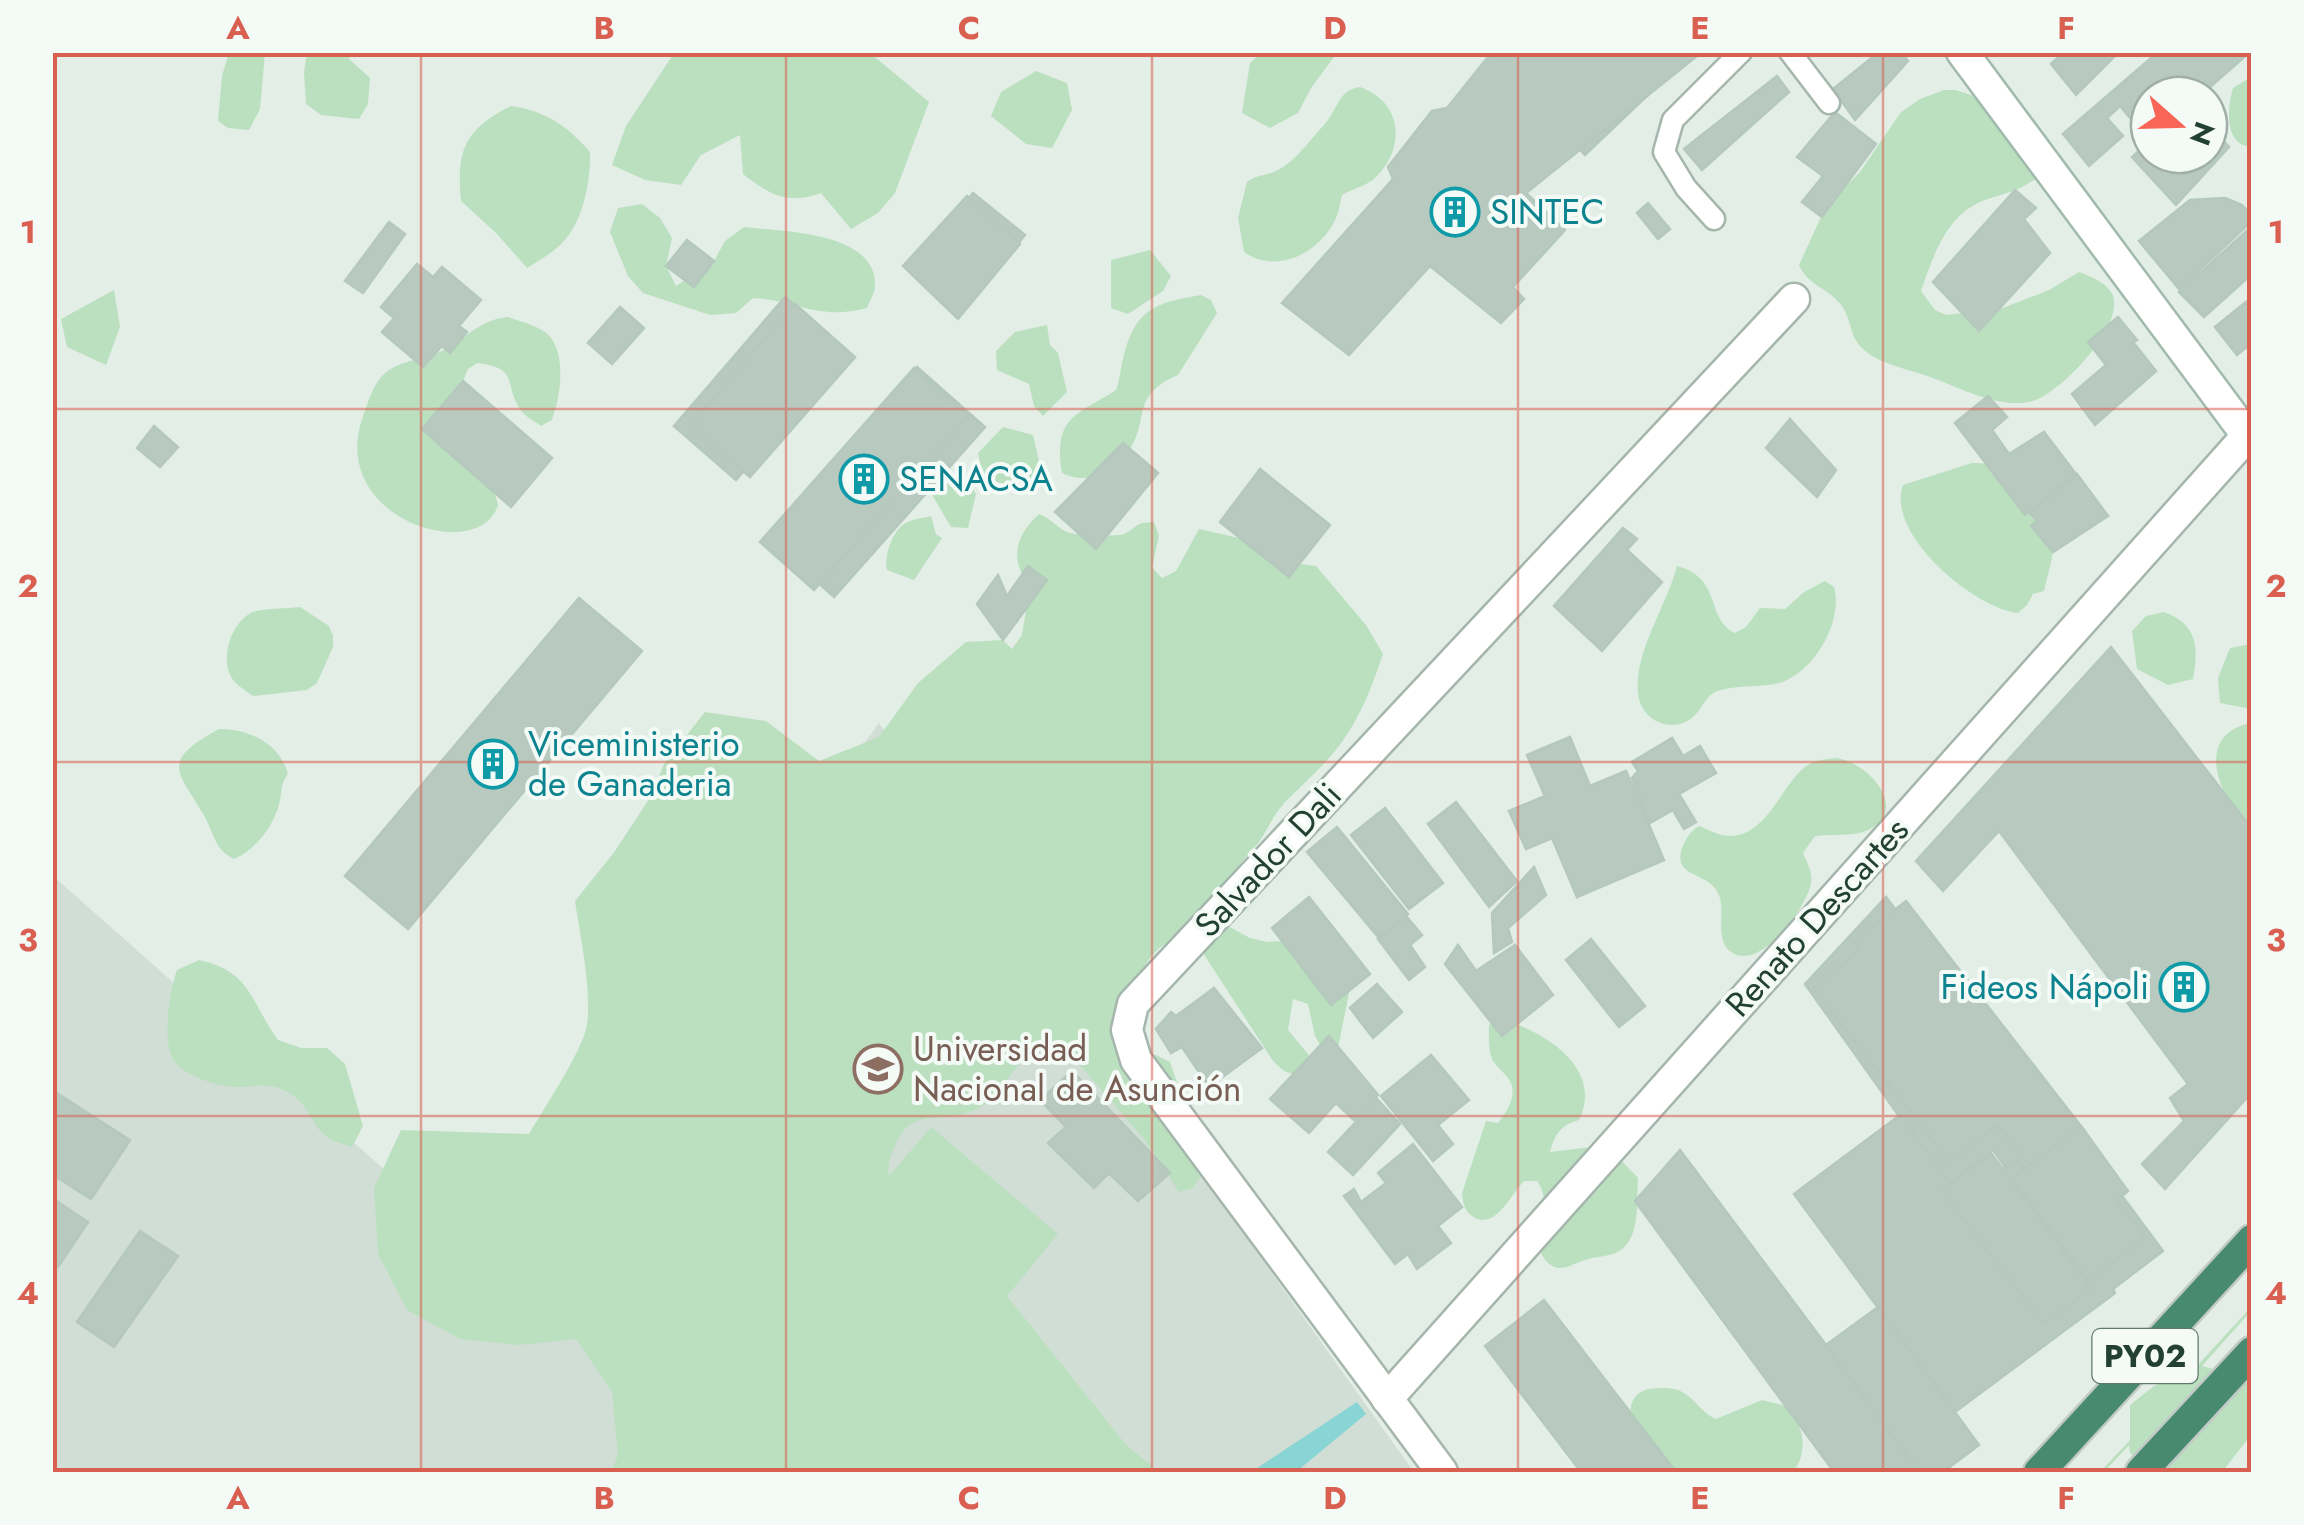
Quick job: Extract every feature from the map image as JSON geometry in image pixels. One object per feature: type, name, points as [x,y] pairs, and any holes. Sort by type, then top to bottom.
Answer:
[{"type":"highway","name":"PY02","points":[[2039,1472],[2252,1240]]},
{"type":"highway","name":"PY02","points":[[2141,1472],[2252,1352]]},
{"type":"street","points":[[1962,52],[2249,439]]},
{"type":"street","name":"Salvador Dali","points":[[1442,1472],[1136,1060],[1128,1030],[1133,1004],[1794,299]]},
{"type":"street","name":"Renato Descartes","points":[[1387,1399],[2249,439]]},
{"type":"lane","points":[[1714,219],[1686,188],[1664,152],[1673,120],[1741,52]]},
{"type":"lane","points":[[1790,52],[1829,103]]},
{"type":"shaded area","name":"Universidad Nacional de Asunción","points":[[879,723],[1414,1472],[53,1472],[52,875],[490,1263]]},
{"type":"green space","points":[[1262,52],[1337,53],[1298,113],[1270,128],[1242,113],[1250,63]]},
{"type":"green space","points":[[229,53],[265,53],[260,109],[249,130],[228,128],[218,121],[222,76]]},
{"type":"green space","points":[[307,53],[351,53],[349,59],[370,78],[368,104],[359,119],[321,115],[306,104]]},
{"type":"green space","points":[[674,53],[870,53],[929,102],[895,193],[878,213],[851,229],[821,193],[799,198],[780,196],[743,174],[740,135],[701,155],[681,185],[645,180],[612,165],[626,126]]},
{"type":"green space","points":[[1036,71],[1067,83],[1072,110],[1052,148],[1026,144],[991,116],[1001,92]]},
{"type":"green space","points":[[2251,77],[2251,147],[2242,145],[2232,133],[2229,105],[2233,88]]},
{"type":"green space","points":[[1360,87],[1374,94],[1391,114],[1395,139],[1386,164],[1369,182],[1342,195],[1329,230],[1309,250],[1283,261],[1257,259],[1244,252],[1238,218],[1247,182],[1289,163],[1328,120],[1342,97]]},
{"type":"green space","points":[[1944,90],[1984,99],[2038,177],[1974,205],[1952,224],[1937,249],[1921,291],[1935,310],[1946,315],[2003,308],[2049,290],[2079,272],[2111,292],[2111,320],[2102,337],[2075,371],[2033,401],[1994,400],[1876,358],[1857,343],[1842,306],[1807,277],[1799,265],[1826,206],[1860,172],[1901,112]]},
{"type":"green space","points":[[511,106],[555,121],[590,152],[587,188],[575,225],[557,248],[527,268],[461,201],[460,168],[467,143],[483,123]]},
{"type":"green space","points":[[642,204],[660,218],[672,238],[666,266],[676,286],[714,261],[725,241],[744,227],[803,233],[844,244],[861,254],[872,268],[873,294],[867,308],[850,311],[822,311],[753,298],[736,313],[710,315],[643,293],[628,276],[610,232],[618,208]]},
{"type":"green space","points":[[1150,250],[1171,276],[1163,291],[1128,314],[1111,308],[1111,260]]},
{"type":"green space","points":[[114,290],[120,327],[106,365],[67,347],[61,319]]},
{"type":"green space","points":[[1201,295],[1211,300],[1217,313],[1178,375],[1150,395],[1136,437],[1124,457],[1095,476],[1062,473],[1061,439],[1065,428],[1080,412],[1116,390],[1128,342],[1141,319],[1171,301]]},
{"type":"green space","points":[[508,317],[543,331],[556,348],[560,380],[552,420],[541,426],[524,414],[500,369],[477,363],[468,369],[463,381],[498,505],[485,523],[464,531],[437,531],[410,522],[384,506],[366,482],[357,452],[363,416],[373,391],[379,379],[395,367],[440,352],[480,326]]},
{"type":"green space","points":[[1047,325],[1067,392],[1043,416],[1034,406],[1029,384],[997,370],[996,351],[1015,332]]},
{"type":"green space","points":[[1003,427],[1033,435],[1039,461],[1026,489],[984,479],[978,453]]},
{"type":"green space","points":[[1972,463],[1995,466],[2016,477],[2045,501],[2052,513],[2055,540],[2044,591],[2033,594],[2018,613],[1999,608],[1957,583],[1937,565],[1907,525],[1901,504],[1903,485]]},
{"type":"green space","points":[[943,474],[963,474],[976,494],[968,528],[951,527],[928,488]]},
{"type":"green space","points":[[1039,514],[1067,532],[1086,535],[1120,535],[1139,524],[1154,522],[1159,536],[1152,567],[1162,578],[1176,571],[1199,529],[1261,543],[1285,562],[1316,566],[1366,625],[1383,654],[1365,702],[1346,735],[1281,807],[1230,878],[1223,898],[1224,924],[1267,942],[1299,940],[1353,973],[1338,1048],[1323,1050],[1315,1036],[1308,1004],[1293,999],[1288,1030],[1308,1054],[1312,1069],[1298,1076],[1284,1071],[1273,1061],[1203,953],[1187,943],[1173,941],[1150,959],[1120,1020],[1140,1055],[1156,1055],[1170,1062],[1184,1103],[1208,1143],[1201,1175],[1193,1188],[1179,1192],[1144,1139],[1072,1056],[1051,1045],[1026,1056],[994,1096],[975,1110],[910,1125],[890,1157],[889,1176],[931,1127],[1058,1234],[1007,1296],[1127,1446],[1160,1472],[611,1472],[618,1455],[612,1392],[576,1339],[519,1345],[460,1339],[407,1310],[378,1254],[374,1188],[401,1130],[529,1134],[571,1064],[587,1025],[587,980],[575,901],[615,851],[651,796],[664,764],[705,712],[766,721],[819,761],[879,737],[918,683],[966,642],[1003,640],[1012,649],[1022,635],[1030,586],[1019,567],[1018,548]]},
{"type":"green space","points":[[931,516],[936,534],[942,538],[914,580],[887,570],[888,551],[901,526]]},
{"type":"green space","points":[[1677,566],[1701,580],[1720,618],[1735,633],[1746,627],[1760,608],[1785,609],[1804,592],[1825,581],[1834,587],[1836,601],[1822,646],[1789,679],[1721,690],[1678,724],[1654,720],[1639,699],[1640,667]]},
{"type":"green space","points":[[300,607],[329,626],[333,636],[333,647],[317,683],[307,690],[253,696],[230,675],[227,658],[234,631],[253,612]]},
{"type":"green space","points":[[2164,612],[2189,630],[2196,657],[2193,679],[2168,685],[2137,669],[2132,631],[2146,616]]},
{"type":"green space","points":[[2251,644],[2251,709],[2220,703],[2218,678],[2230,648]]},
{"type":"green space","points":[[2251,726],[2251,826],[2222,787],[2216,756],[2220,742],[2230,731]]},
{"type":"green space","points":[[219,729],[262,740],[278,754],[288,774],[267,830],[256,844],[234,859],[217,843],[179,770],[186,751]]},
{"type":"green space","points":[[1837,758],[1861,768],[1880,788],[1886,810],[1881,820],[1858,833],[1815,836],[1803,853],[1811,883],[1792,921],[1768,946],[1755,953],[1743,956],[1731,952],[1721,932],[1718,893],[1685,869],[1680,855],[1684,843],[1699,826],[1730,836],[1754,827],[1806,766]]},
{"type":"green space","points":[[199,960],[229,972],[248,989],[278,1040],[301,1048],[327,1048],[345,1064],[363,1126],[352,1147],[323,1133],[299,1101],[283,1090],[213,1083],[186,1072],[174,1061],[167,1029],[174,979],[177,970]]},
{"type":"green space","points":[[1499,1018],[1550,1041],[1576,1067],[1583,1083],[1585,1101],[1579,1120],[1560,1131],[1550,1152],[1598,1148],[1616,1157],[1638,1178],[1633,1232],[1622,1249],[1613,1254],[1565,1268],[1547,1262],[1539,1244],[1544,1202],[1537,1181],[1524,1181],[1502,1209],[1488,1219],[1472,1216],[1463,1203],[1462,1193],[1486,1121],[1498,1123],[1512,1095],[1511,1083],[1490,1051],[1489,1025]]},
{"type":"green space","points":[[2251,1307],[2202,1366],[2251,1370],[2251,1435],[2222,1472],[2155,1472],[2130,1453],[2129,1445],[2100,1472],[2130,1440],[2130,1405],[2154,1386],[2197,1366]]},
{"type":"green space","points":[[1667,1388],[1682,1392],[1716,1419],[1762,1400],[1786,1406],[1797,1421],[1802,1438],[1798,1464],[1793,1472],[1656,1472],[1634,1431],[1631,1407],[1643,1391]]},
{"type":"water","points":[[1357,1402],[1366,1414],[1296,1472],[1251,1472]]},
{"type":"building","points":[[1488,52],[1693,52],[1585,155]]},
{"type":"building","name":"SINTEC","points":[[1492,52],[1702,52],[1526,193],[1565,230],[1513,287],[1524,299],[1501,323],[1430,266],[1349,355],[1282,303],[1393,179],[1388,167],[1432,111],[1447,108]]},
{"type":"building","points":[[1879,52],[1901,52],[1908,61],[1855,120],[1833,89]]},
{"type":"building","points":[[2064,52],[2119,52],[2076,95],[2051,64]]},
{"type":"building","points":[[2158,52],[2250,52],[2224,75],[2131,75]]},
{"type":"building","points":[[1777,76],[1789,92],[1702,170],[1684,149]]},
{"type":"building","points":[[2129,77],[2129,117],[2120,106],[2107,118],[2123,136],[2089,166],[2063,134]]},
{"type":"building","points":[[1835,112],[1876,144],[1822,217],[1802,202],[1823,176],[1797,157]]},
{"type":"building","points":[[2148,175],[2203,175],[2176,205]]},
{"type":"building","points":[[2015,190],[2036,208],[2024,219],[2050,253],[1979,331],[1933,282]]},
{"type":"building","points":[[973,193],[1025,235],[969,305],[917,263]]},
{"type":"building","points":[[967,196],[1020,244],[958,319],[903,266]]},
{"type":"building","points":[[2225,198],[2242,205],[2252,215],[2252,221],[2179,289],[2139,241],[2190,200]]},
{"type":"building","points":[[1648,203],[1670,229],[1658,239],[1637,213]]},
{"type":"building","points":[[389,222],[405,234],[363,293],[345,281]]},
{"type":"building","points":[[2252,226],[2252,274],[2204,317],[2179,292]]},
{"type":"building","points":[[687,240],[714,261],[694,287],[666,266]]},
{"type":"building","points":[[417,264],[433,277],[442,267],[481,300],[459,326],[467,332],[450,353],[442,346],[423,367],[382,332],[394,318],[381,307]]},
{"type":"building","points":[[785,297],[847,351],[736,480],[674,426]]},
{"type":"building","points":[[2252,297],[2252,343],[2237,355],[2215,327]]},
{"type":"building","points":[[795,304],[855,357],[750,477],[690,425]]},
{"type":"building","points":[[620,307],[644,328],[612,364],[588,343]]},
{"type":"building","points":[[2118,317],[2156,371],[2095,425],[2072,394],[2106,365],[2088,342]]},
{"type":"building","name":"SENACSA","points":[[917,367],[985,427],[834,597],[767,537]]},
{"type":"building","name":"SENACSA","points":[[914,368],[968,416],[814,590],[760,542]]},
{"type":"building","points":[[463,381],[552,458],[511,507],[422,429]]},
{"type":"building","points":[[1988,396],[2007,417],[1992,430],[2009,454],[2044,432],[2076,474],[2025,515],[1955,423]]},
{"type":"building","points":[[1790,419],[1836,470],[1817,497],[1766,448]]},
{"type":"building","points":[[154,426],[178,447],[160,467],[137,448]]},
{"type":"building","points":[[1123,443],[1158,473],[1096,549],[1055,512]]},
{"type":"building","points":[[1260,469],[1330,525],[1289,577],[1220,522]]},
{"type":"building","points":[[2077,474],[2108,516],[2053,552],[2031,526],[2037,521],[2030,513]]},
{"type":"building","points":[[1623,528],[1637,539],[1627,550],[1662,582],[1602,651],[1554,606]]},
{"type":"building","points":[[1028,566],[1047,580],[1003,640],[977,604],[998,575],[1007,596]]},
{"type":"building","name":"Viceministerio de Ganaderia","points":[[579,598],[642,651],[408,929],[345,876]]},
{"type":"building","name":"Fideos Nápoli","points":[[2111,647],[2252,829],[2252,1092],[2165,1189],[2142,1164],[2184,1121],[2170,1098],[2188,1084],[1999,831],[1943,891],[1916,861]]},
{"type":"building","points":[[1570,737],[1590,786],[1626,771],[1664,860],[1577,897],[1552,838],[1526,849],[1509,811],[1545,796],[1527,755]]},
{"type":"building","points":[[1672,738],[1683,756],[1700,746],[1716,773],[1679,794],[1696,822],[1684,829],[1673,810],[1650,823],[1632,778],[1638,771],[1632,762]]},
{"type":"building","points":[[1456,802],[1517,881],[1489,907],[1428,824]]},
{"type":"building","points":[[1385,808],[1443,883],[1409,909],[1351,835]]},
{"type":"building","points":[[1337,827],[1408,914],[1379,938],[1307,852]]},
{"type":"building","points":[[1534,867],[1546,895],[1508,928],[1512,942],[1494,953],[1492,913]]},
{"type":"building","points":[[1309,897],[1370,974],[1331,1005],[1272,928]]},
{"type":"building","points":[[1886,897],[2067,1135],[2012,1177],[1993,1150],[1948,1185],[1805,984]]},
{"type":"building","points":[[1906,901],[2084,1130],[2033,1170],[1998,1125],[1950,1162],[1813,988],[1860,950],[1854,942]]},
{"type":"building","points":[[1407,917],[1422,935],[1410,945],[1425,967],[1409,980],[1378,939]]},
{"type":"building","points":[[1591,939],[1645,1006],[1619,1027],[1566,960]]},
{"type":"building","points":[[1458,945],[1476,971],[1515,945],[1553,995],[1502,1036],[1445,964]]},
{"type":"building","points":[[1377,984],[1402,1012],[1373,1038],[1350,1008]]},
{"type":"building","points":[[1214,988],[1262,1048],[1209,1087],[1182,1047],[1171,1053],[1156,1029],[1171,1012],[1176,1016]]},
{"type":"building","points":[[1329,1036],[1378,1095],[1354,1120],[1336,1103],[1309,1133],[1270,1099]]},
{"type":"building","points":[[1431,1055],[1469,1100],[1438,1125],[1453,1144],[1433,1161],[1381,1096]]},
{"type":"building","points":[[1072,1071],[1170,1173],[1138,1201],[1109,1173],[1094,1188],[1048,1143],[1066,1127],[1040,1100]]},
{"type":"building","points":[[52,1090],[130,1140],[91,1199],[52,1174]]},
{"type":"building","points":[[1377,1099],[1400,1124],[1353,1175],[1328,1152]]},
{"type":"building","points":[[1900,1115],[1962,1200],[2016,1159],[2039,1187],[2088,1150],[2163,1251],[2113,1289],[2115,1293],[1955,1412],[1794,1194]]},
{"type":"building","points":[[2081,1126],[2128,1191],[2116,1201],[2146,1237],[2088,1280],[2012,1179]]},
{"type":"building","points":[[1413,1144],[1462,1207],[1438,1226],[1451,1243],[1417,1269],[1408,1254],[1395,1264],[1344,1196],[1354,1189],[1361,1202],[1386,1183],[1378,1173]]},
{"type":"building","points":[[1680,1150],[1921,1472],[1834,1472],[1635,1201]]},
{"type":"building","points":[[1991,1153],[2091,1289],[2044,1324],[1942,1191]]},
{"type":"building","points":[[52,1198],[88,1222],[58,1267],[52,1263]]},
{"type":"building","points":[[140,1231],[178,1256],[114,1347],[77,1322]]},
{"type":"building","points":[[1544,1300],[1676,1472],[1581,1472],[1485,1346]]},
{"type":"building","points":[[1878,1307],[1979,1445],[1943,1472],[1919,1472],[1826,1345]]},
{"type":"place","name":"SINTEC","points":[[1455,212]]},
{"type":"place","name":"SENACSA","points":[[864,479]]},
{"type":"place","name":"Viceministerio de Ganaderia","points":[[493,764]]},
{"type":"place","name":"Fideos Nápoli","points":[[2184,987]]},
{"type":"place","name":"Universidad Nacional de Asunción","points":[[878,1069]]}]
